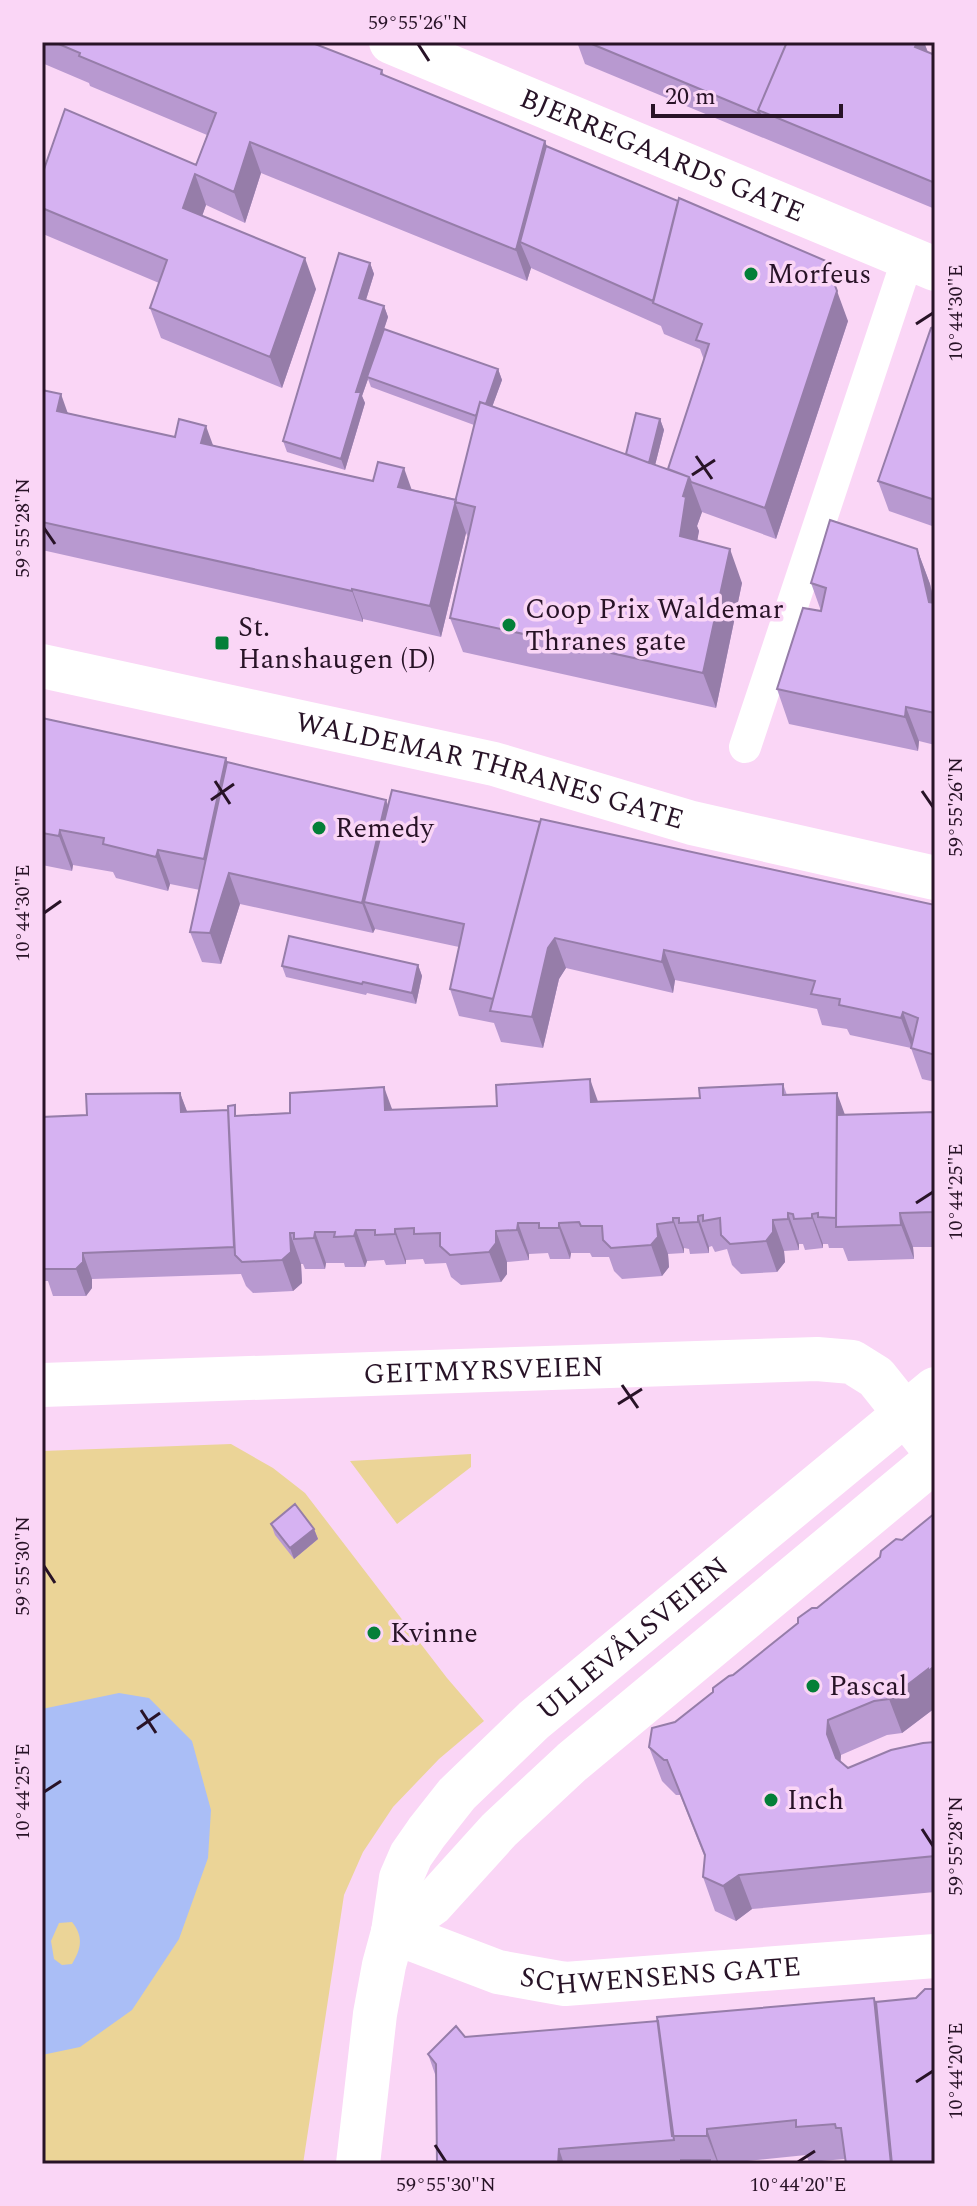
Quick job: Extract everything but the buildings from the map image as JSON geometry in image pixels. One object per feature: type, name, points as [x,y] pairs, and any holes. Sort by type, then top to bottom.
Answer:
[{"type":"street","name":"BJERREGAARDS GATE","points":[[391,42],[921,264]]},
{"type":"street","name":"WALDEMAR THRANES GATE","points":[[42,666],[494,764],[692,823],[935,878]]},
{"type":"street","name":"GEITMYRSVEIEN","points":[[42,1385],[817,1359],[852,1362],[921,1401],[935,1451]]},
{"type":"street","name":"ULLEVÅLSVEIEN","points":[[358,2164],[375,2014],[401,1878],[411,1855],[457,1794],[581,1679],[921,1401]]},
{"type":"street","name":"ULLEVÅLSVEIEN","points":[[393,1932],[432,1904],[499,1830],[563,1770],[935,1460]]},
{"type":"street","name":"SCHWENSENS GATE","points":[[393,1932],[498,1972],[565,1984],[935,1956]]},
{"type":"lane","points":[[745,747],[921,264]]},
{"type":"shaded area","points":[[231,1444],[273,1468],[305,1493],[447,1678],[484,1721],[439,1759],[393,1807],[363,1852],[344,1895],[303,2164],[42,2164],[42,1451]]},
{"type":"shaded area","points":[[471,1454],[471,1467],[397,1524],[350,1461]]},
{"type":"water","points":[[119,1693],[149,1698],[192,1741],[211,1810],[208,1858],[179,1939],[132,2010],[80,2047],[42,2055],[42,1709]],"holes":[[[72,1922],[80,1938],[77,1953],[72,1964],[62,1965],[54,1959],[51,1941],[59,1923]]]},
{"type":"place","name":"Morfeus","points":[[751,274]]},
{"type":"place","name":"Coop Prix Waldemar Thranes gate","points":[[509,625]]},
{"type":"place","name":"St. Hanshaugen (D)","points":[[222,643]]},
{"type":"place","name":"Remedy","points":[[319,828]]},
{"type":"place","name":"Kvinne","points":[[374,1633]]},
{"type":"place","name":"Pascal","points":[[813,1686]]},
{"type":"place","name":"Inch","points":[[771,1800]]}]
